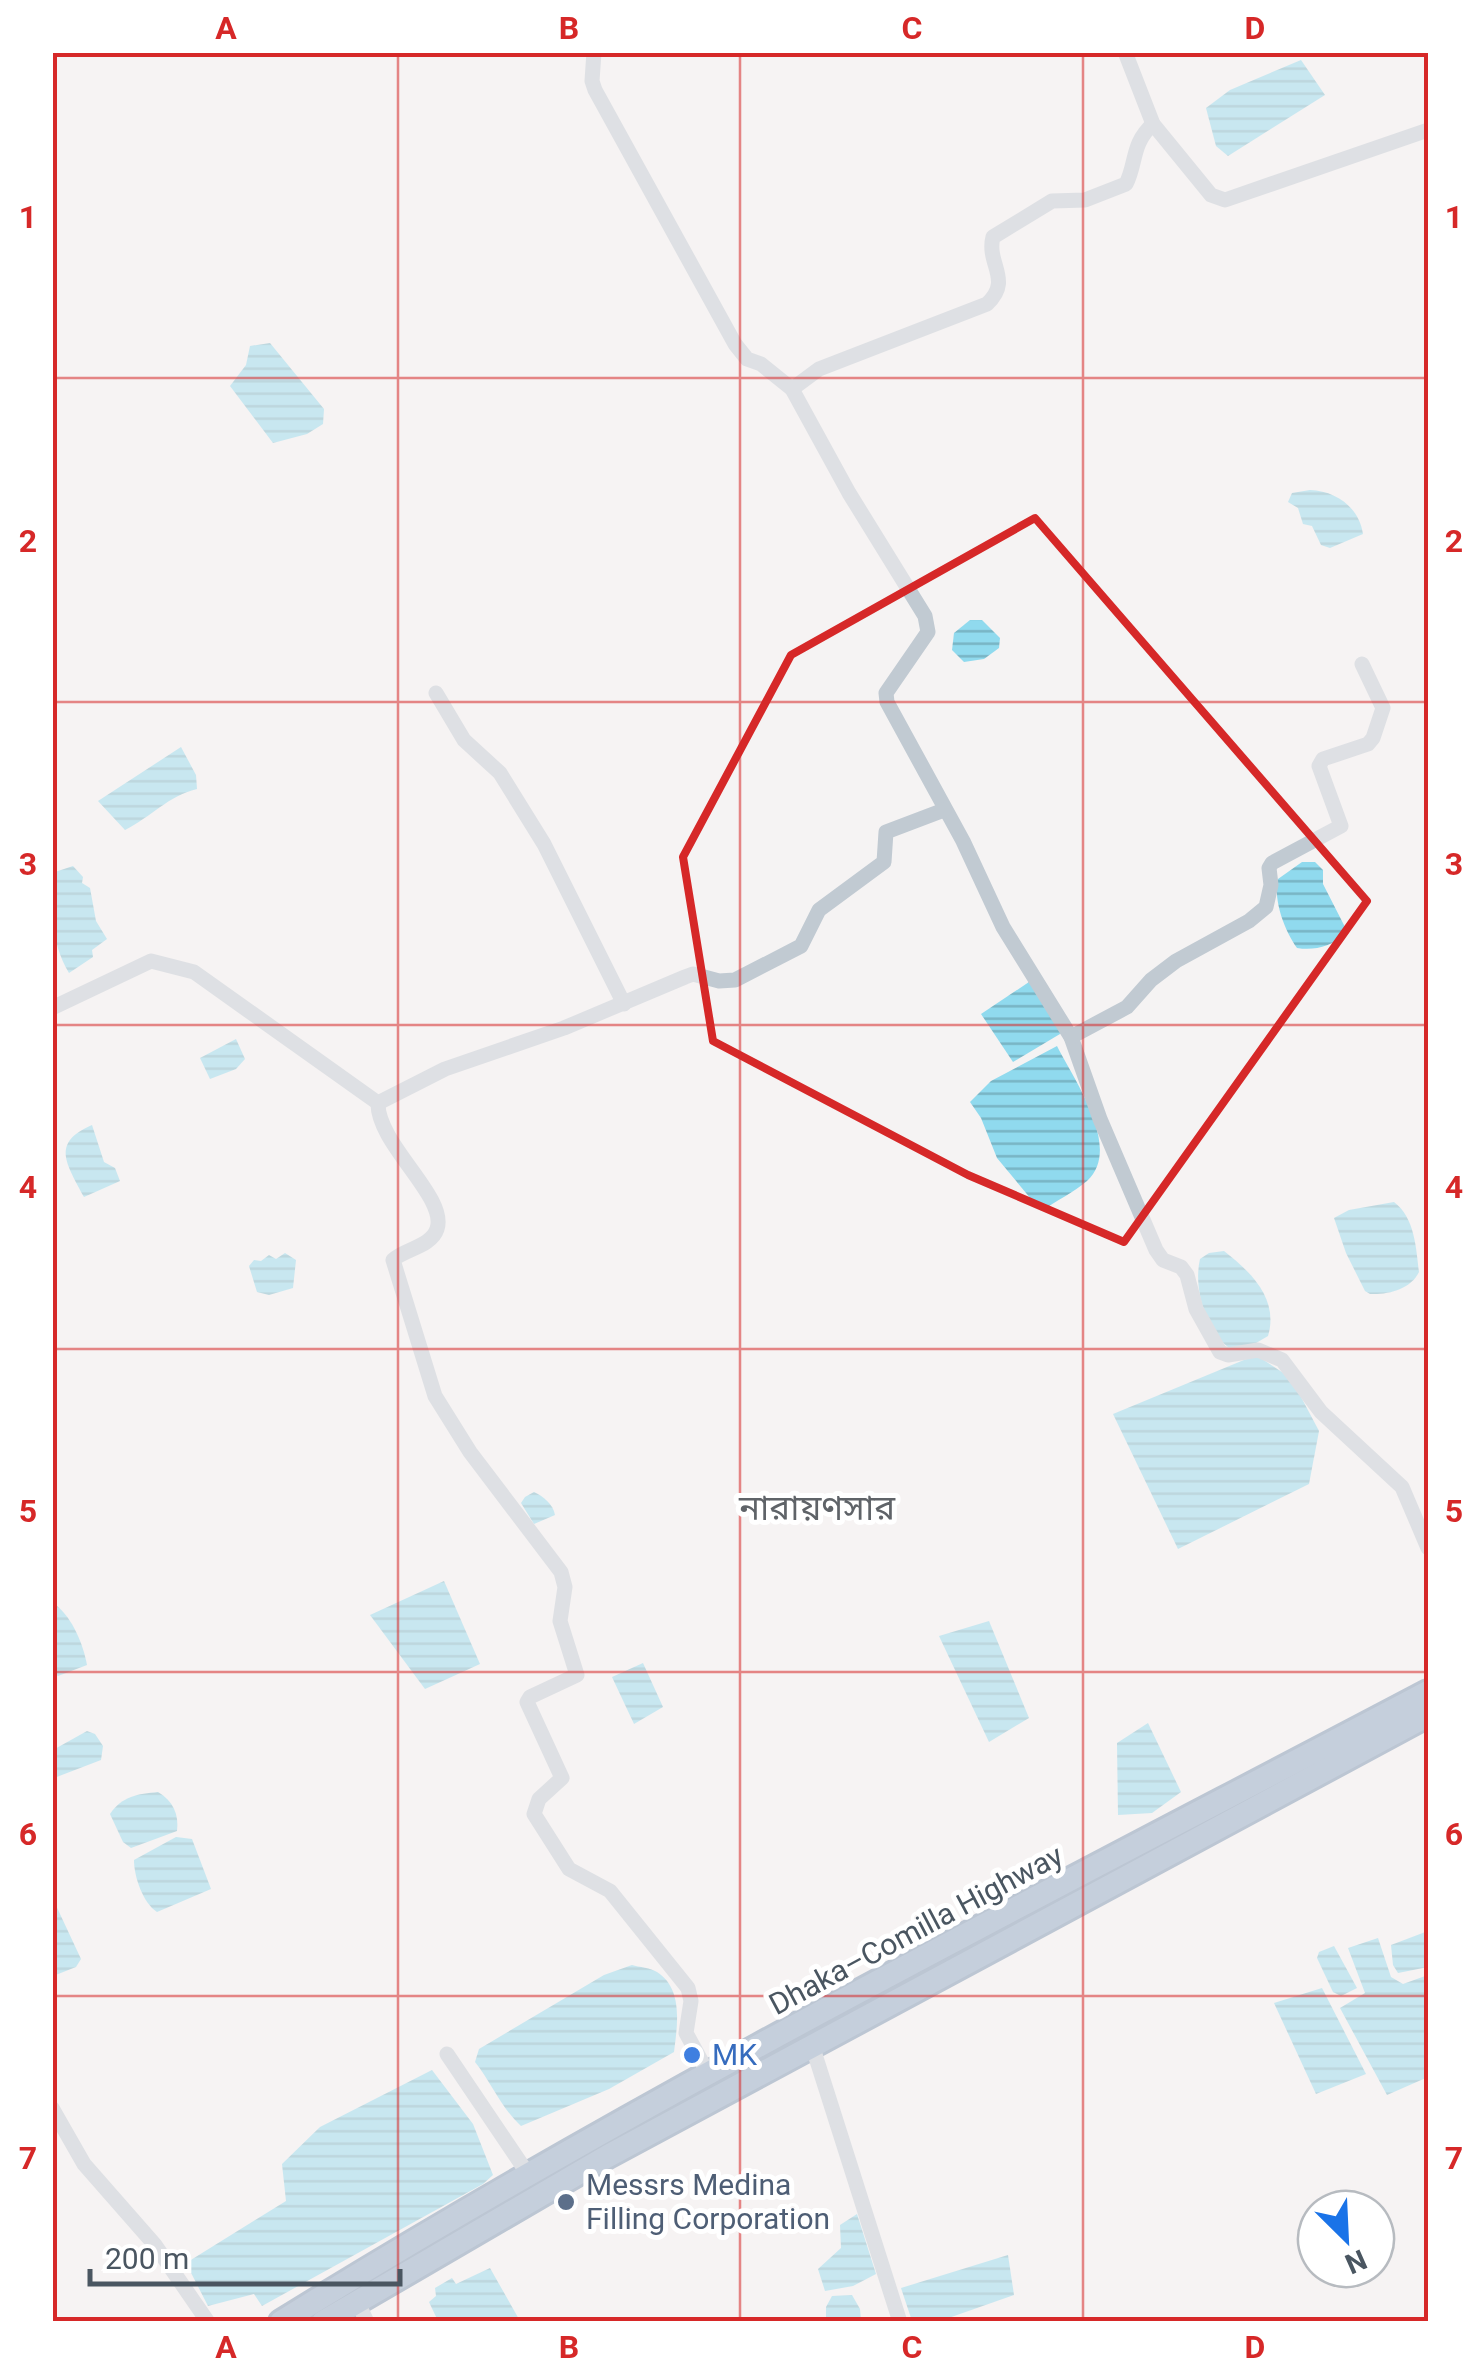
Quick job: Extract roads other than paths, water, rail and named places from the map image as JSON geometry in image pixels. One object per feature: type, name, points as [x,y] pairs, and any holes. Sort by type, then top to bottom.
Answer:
[{"type":"highway","name":"Dhaka–Comilla Highway","points":[[281,2322],[528,2174],[602,2147],[812,2045],[1337,1753],[1428,1692]]},
{"type":"highway","name":"Dhaka–Comilla Highway","points":[[323,2322],[362,2312],[709,2074],[874,1984],[1337,1753],[1428,1715]]},
{"type":"street","points":[[594,52],[595,90],[726,330],[746,359],[761,364],[792,389],[849,494],[925,616],[928,632],[886,693],[888,702],[963,841],[1003,927],[1071,1036],[1100,1118],[1156,1250],[1163,1260],[1181,1267],[1187,1276],[1196,1310],[1220,1352],[1228,1356],[1258,1350],[1282,1360],[1321,1412],[1402,1487],[1428,1548]]},
{"type":"street","points":[[1124,52],[1153,124],[1211,195],[1225,200],[1428,130]]},
{"type":"street","points":[[792,389],[818,370],[987,304],[997,295],[1000,284],[990,244],[993,236],[1052,200],[1086,200],[1126,184],[1132,155],[1153,124]]},
{"type":"street","points":[[1071,1036],[1127,1007],[1151,980],[1176,961],[1249,922],[1266,907],[1272,864],[1340,826],[1319,766],[1324,759],[1368,744],[1374,738],[1383,708],[1362,664]]},
{"type":"street","points":[[436,693],[464,740],[500,773],[544,844],[624,1004]]},
{"type":"street","points":[[378,1103],[458,1063],[564,1028],[693,974],[719,981],[735,980],[801,946],[819,910],[884,862],[886,832],[944,810]]},
{"type":"street","points":[[52,1008],[151,961],[194,972],[378,1103]]},
{"type":"street","points":[[378,1103],[378,1118],[409,1170],[423,1182],[438,1217],[438,1229],[431,1238],[393,1260],[435,1396],[470,1452],[561,1572],[564,1587],[560,1621],[576,1675],[530,1697],[528,1702],[562,1778],[539,1798],[534,1814],[569,1868],[610,1891],[688,1988],[691,2001],[686,2032],[709,2074]]},
{"type":"street","points":[[812,2045],[900,2322]]},
{"type":"street","points":[[447,2054],[528,2174]]},
{"type":"street","points":[[52,2108],[84,2164],[155,2245],[208,2322]]},
{"type":"water","points":[[1301,60],[1325,95],[1228,156],[1216,146],[1206,108],[1230,90]]},
{"type":"water","points":[[270,343],[324,409],[323,424],[307,434],[273,443],[230,386],[246,365],[250,346]]},
{"type":"water","points":[[1310,490],[1345,502],[1357,516],[1363,534],[1330,548],[1321,545],[1312,526],[1303,524],[1298,508],[1288,502],[1292,493]]},
{"type":"water","points":[[970,620],[982,620],[1000,638],[999,648],[984,659],[964,662],[952,650],[954,633]]},
{"type":"water","points":[[181,747],[196,775],[197,789],[125,830],[98,801]]},
{"type":"water","points":[[1302,862],[1315,862],[1323,870],[1323,884],[1346,929],[1340,939],[1316,948],[1297,948],[1279,906],[1278,879]]},
{"type":"water","points":[[73,866],[83,877],[82,883],[90,888],[96,921],[107,939],[92,950],[93,957],[69,973],[55,937],[52,873]]},
{"type":"water","points":[[1029,982],[1065,1031],[1013,1062],[981,1014]]},
{"type":"water","points":[[236,1039],[245,1059],[236,1069],[210,1079],[200,1058]]},
{"type":"water","points":[[1057,1046],[1092,1114],[1100,1151],[1097,1167],[1087,1181],[1041,1211],[997,1158],[970,1102],[991,1081]]},
{"type":"water","points":[[92,1125],[104,1162],[115,1168],[120,1181],[84,1197],[66,1155],[71,1139]]},
{"type":"water","points":[[1394,1202],[1410,1225],[1419,1272],[1398,1290],[1370,1294],[1346,1253],[1334,1218],[1349,1210]]},
{"type":"water","points":[[1224,1251],[1253,1277],[1270,1310],[1268,1336],[1251,1346],[1232,1350],[1209,1322],[1198,1283],[1200,1259]]},
{"type":"water","points":[[285,1253],[296,1260],[293,1288],[269,1295],[257,1292],[249,1266],[254,1260],[261,1261],[269,1255],[276,1259]]},
{"type":"water","points":[[1256,1355],[1291,1378],[1319,1431],[1309,1484],[1178,1549],[1113,1414]]},
{"type":"water","points":[[534,1492],[547,1501],[555,1515],[534,1524],[521,1503]]},
{"type":"water","points":[[444,1581],[480,1664],[425,1689],[370,1615]]},
{"type":"water","points":[[56,1605],[76,1632],[87,1665],[58,1676],[52,1672]]},
{"type":"water","points":[[989,1621],[1029,1718],[989,1742],[939,1636]]},
{"type":"water","points":[[643,1663],[663,1707],[634,1724],[612,1677]]},
{"type":"water","points":[[1148,1723],[1181,1792],[1152,1813],[1118,1815],[1117,1743]]},
{"type":"water","points":[[87,1731],[95,1734],[103,1746],[101,1760],[54,1778],[53,1750]]},
{"type":"water","points":[[158,1792],[174,1808],[177,1831],[131,1848],[123,1842],[110,1814],[125,1800]]},
{"type":"water","points":[[176,1837],[192,1839],[211,1889],[157,1912],[140,1889],[134,1860]]},
{"type":"water","points":[[53,1899],[81,1959],[76,1967],[53,1976]]},
{"type":"water","points":[[1428,1931],[1428,1967],[1398,1973],[1391,1945]]},
{"type":"water","points":[[1378,1938],[1391,1977],[1403,1984],[1428,1975],[1428,2077],[1387,2095],[1340,2008],[1365,1993],[1348,1948]]},
{"type":"water","points":[[1334,1946],[1357,1988],[1341,1996],[1333,1992],[1317,1958],[1319,1952]]},
{"type":"water","points":[[632,1965],[657,1972],[671,1988],[677,2009],[674,2052],[609,2089],[521,2126],[475,2062],[479,2049],[604,1975]]},
{"type":"water","points":[[1322,1988],[1366,2074],[1316,2094],[1274,2003]]},
{"type":"water","points":[[432,2070],[473,2124],[493,2175],[262,2306],[254,2294],[208,2306],[186,2263],[286,2201],[282,2164],[320,2127]]},
{"type":"water","points":[[857,2214],[876,2274],[853,2286],[825,2291],[818,2269],[841,2248],[840,2225]]},
{"type":"water","points":[[1008,2255],[1014,2295],[940,2321],[912,2321],[901,2288]]},
{"type":"water","points":[[490,2268],[520,2321],[438,2321],[429,2302],[436,2296],[435,2288],[452,2278],[456,2284]]},
{"type":"water","points":[[852,2295],[861,2321],[826,2321],[826,2307],[832,2296]]},
{"type":"place","name":"MK","points":[[692,2055]]},
{"type":"place","name":"Messrs Medina Filling Corporation","points":[[566,2202]]},
{"type":"district","name":"নারায়ণসার","points":[[817,1508]]}]
